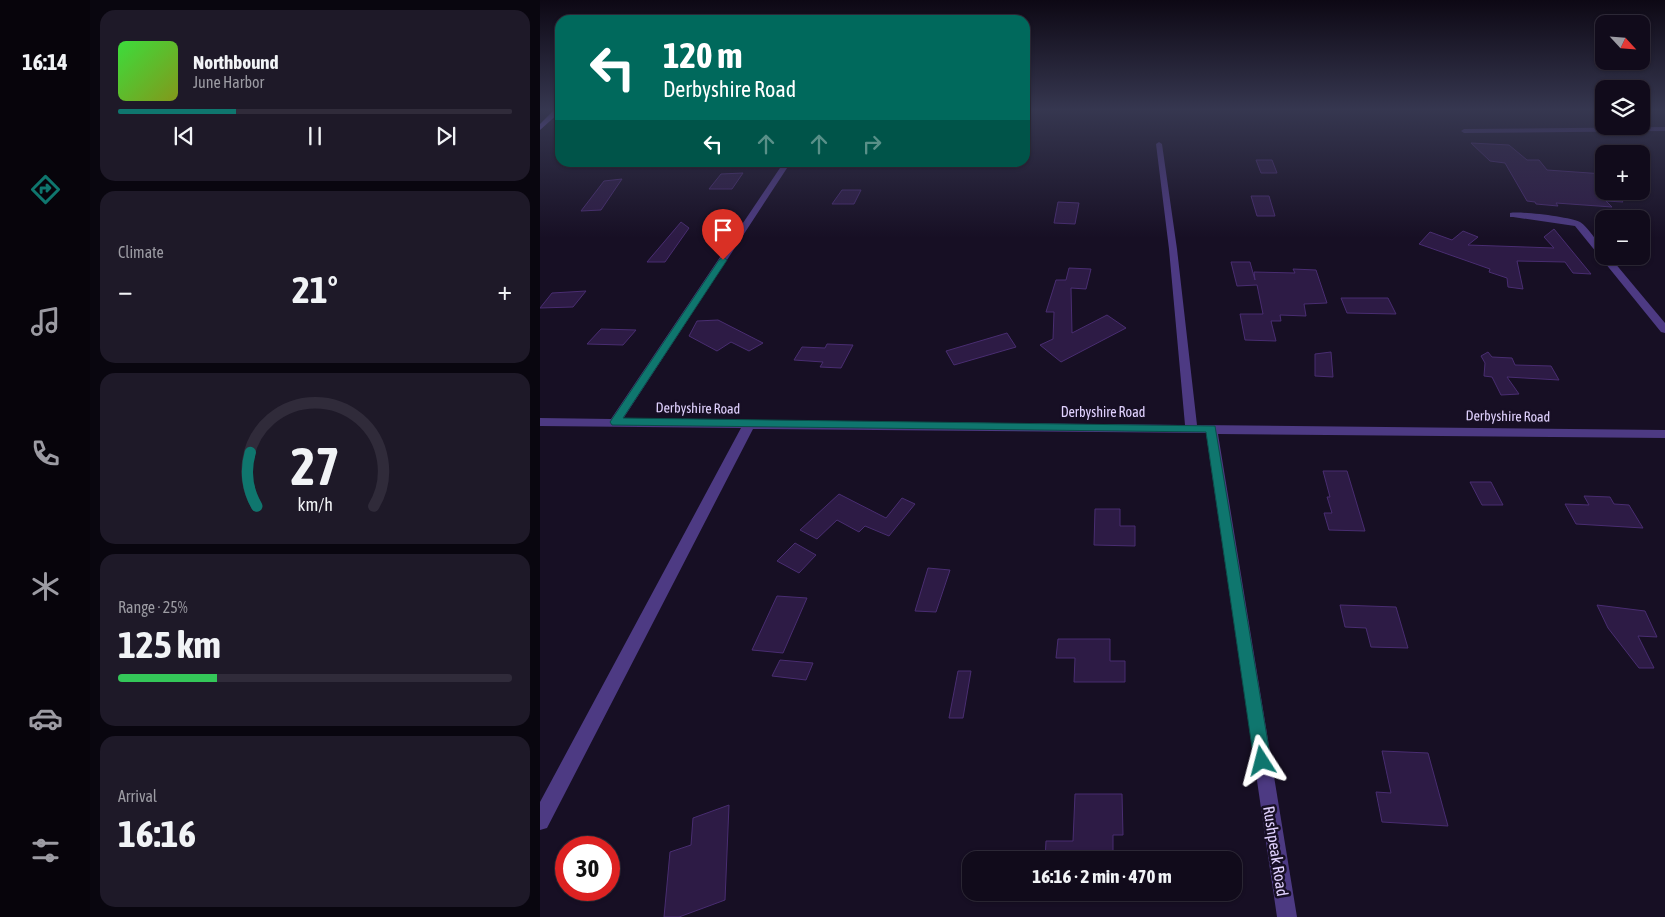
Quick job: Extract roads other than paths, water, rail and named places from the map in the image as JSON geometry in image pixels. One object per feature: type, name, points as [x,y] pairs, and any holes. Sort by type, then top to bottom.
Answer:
[{"type":"street","points":[[1160,152],[1173,249],[1191,428]]},
{"type":"street","points":[[615,422],[785,167]]},
{"type":"street","points":[[1513,215],[1561,220],[1578,224],[1595,245]]},
{"type":"street","points":[[1611,265],[1665,330]]},
{"type":"street","name":"Derbyshire Road","points":[[540,422],[1665,434]]},
{"type":"street","points":[[540,821],[749,424]]},
{"type":"street","name":"Rushpeak Road","points":[[1211,428],[1287,917]]}]
